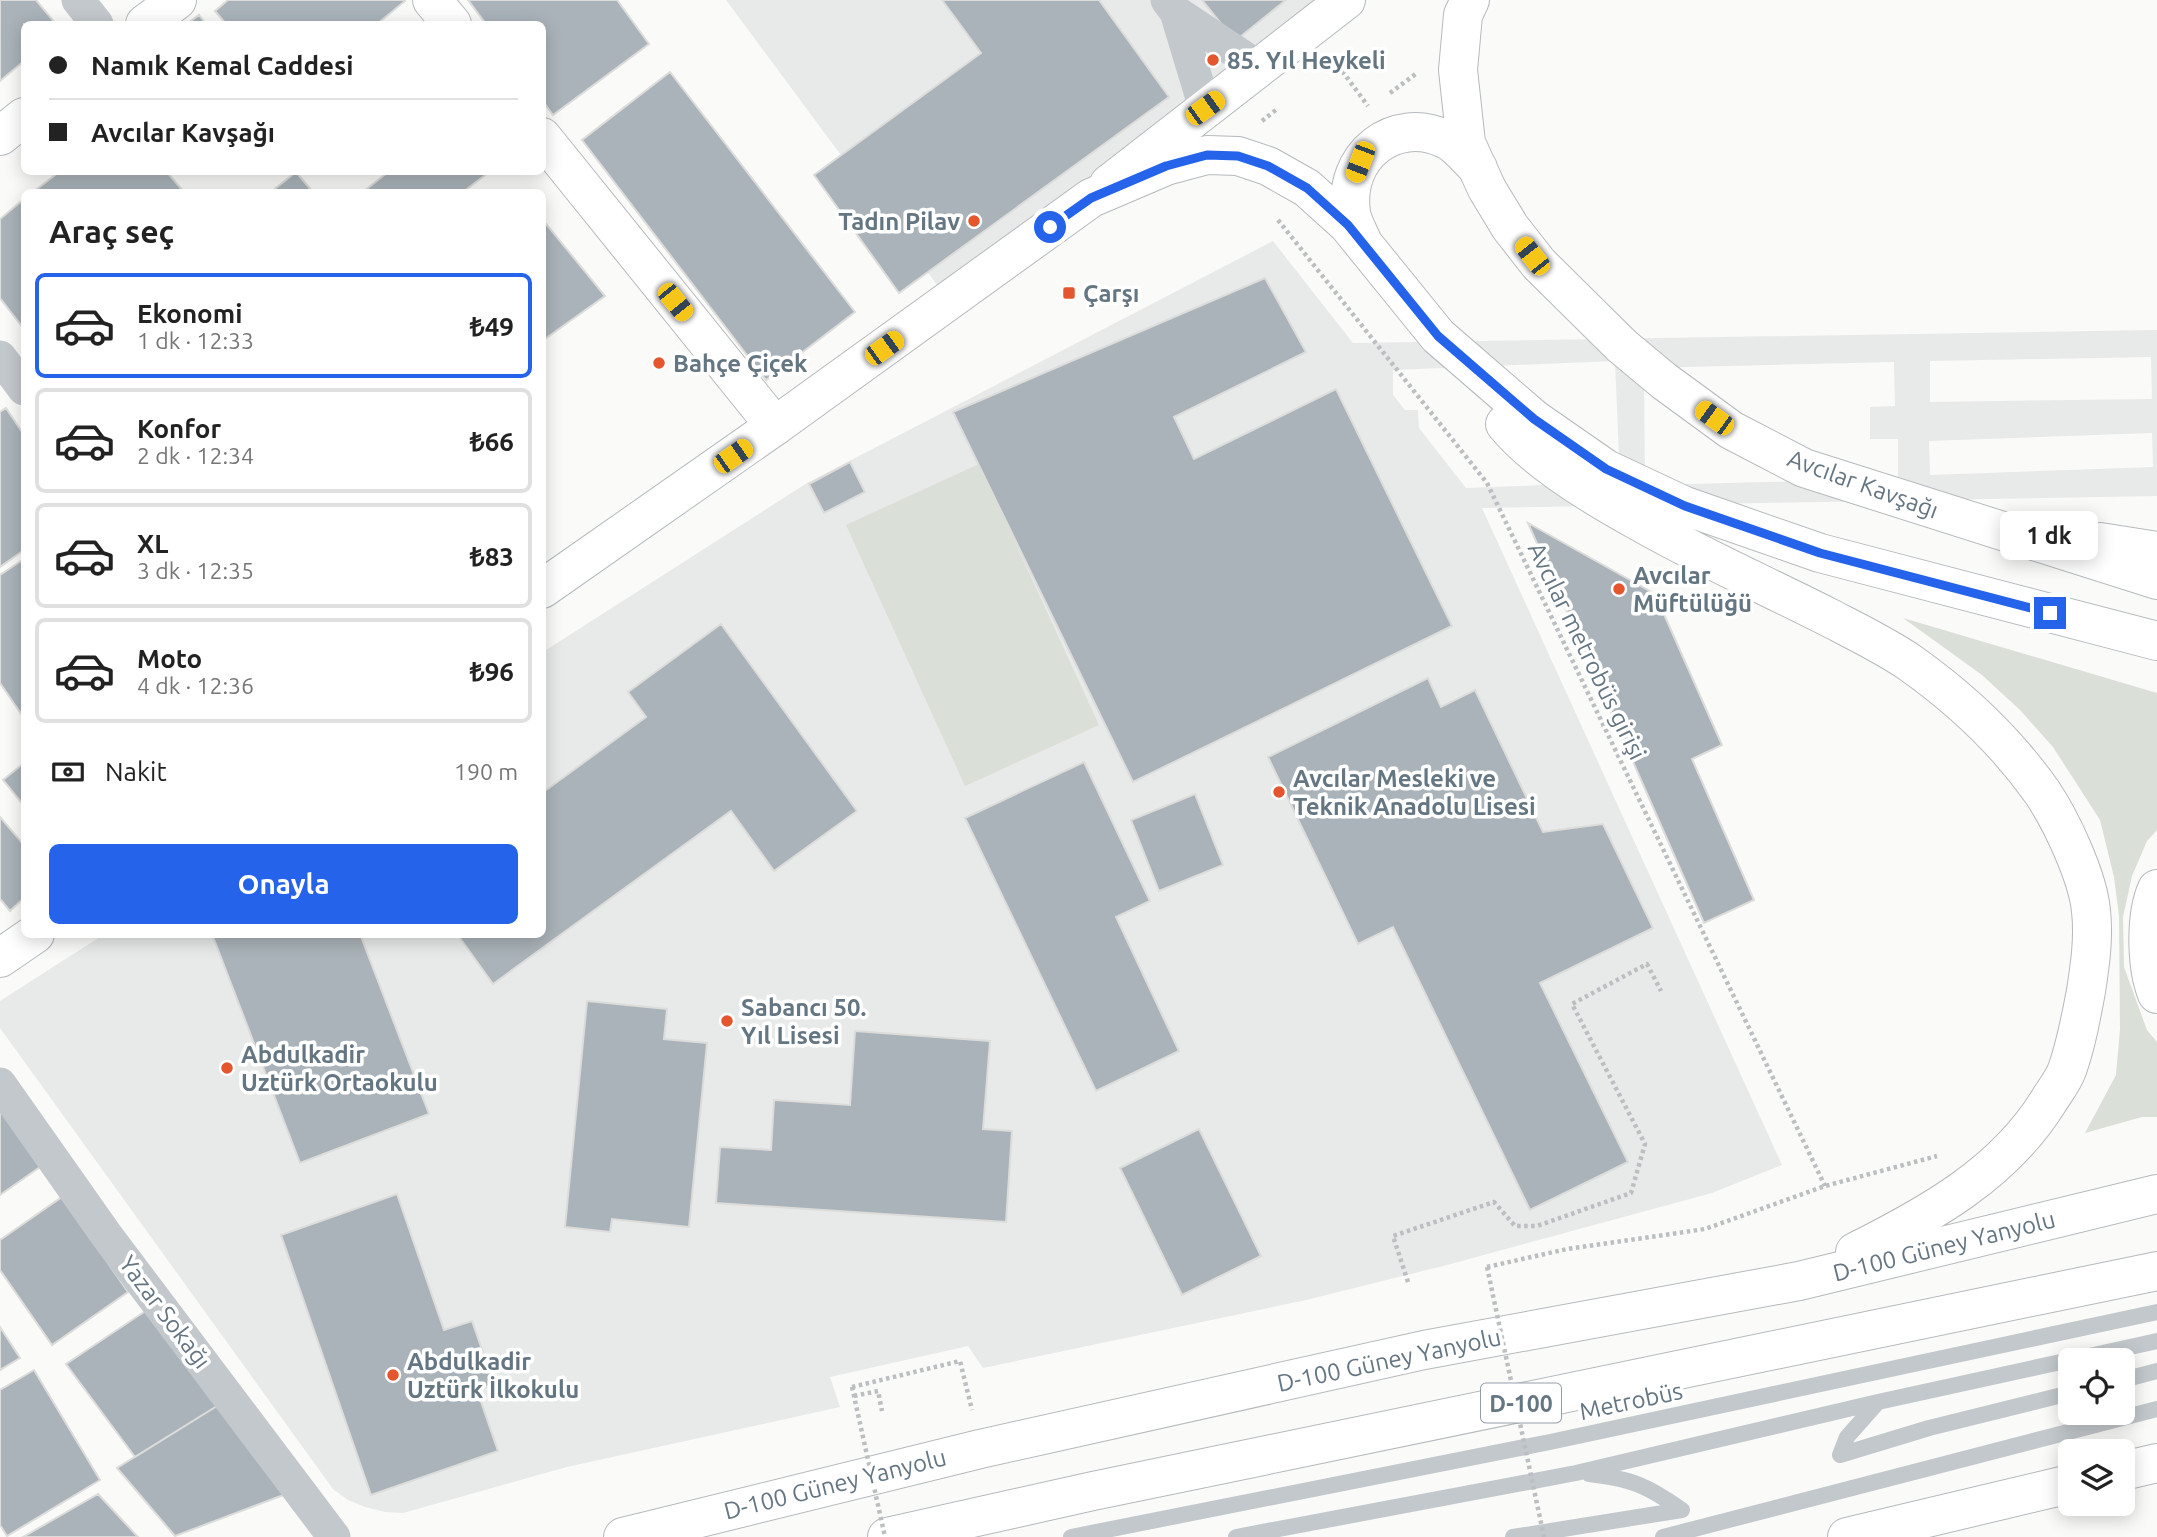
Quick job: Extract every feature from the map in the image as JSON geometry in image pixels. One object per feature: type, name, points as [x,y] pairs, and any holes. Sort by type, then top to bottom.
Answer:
[{"type":"main road","points":[[149,21],[177,0]]},
{"type":"main road","points":[[432,0],[450,21]]},
{"type":"main road","points":[[546,586],[775,426],[1091,198],[1346,0]]},
{"type":"main road","points":[[1470,0],[1463,15],[1458,70],[1466,143],[1483,178]]},
{"type":"main road","points":[[0,136],[21,119]]},
{"type":"main road","points":[[1364,244],[1351,214],[1351,184],[1360,162],[1377,143],[1396,134],[1428,133],[1448,140],[1483,178]]},
{"type":"main road","points":[[546,142],[775,426]]},
{"type":"main road","points":[[1091,198],[1166,166],[1207,155],[1238,156],[1268,166],[1307,188],[1348,225],[1510,429],[1556,469],[1611,506],[1683,547],[1860,633],[1907,661],[1952,695],[1997,736],[2026,770],[2051,806],[2074,853],[2091,910],[2091,960],[2081,1020],[2066,1072],[2039,1117],[2004,1156],[1973,1184],[1926,1215],[1798,1281]]},
{"type":"main road","name":"Avcılar Kavşağı","points":[[1483,178],[1510,227],[1539,264],[1622,346],[1731,430],[1804,468],[2008,534]]},
{"type":"main road","points":[[1438,336],[1534,419],[1606,469],[1685,506],[1820,553],[2157,641]]},
{"type":"main road","points":[[2008,534],[2116,544],[2157,551]]},
{"type":"main road","points":[[2008,534],[2157,580]]},
{"type":"main road","points":[[2157,889],[2152,901],[2149,944],[2157,994]]},
{"type":"main road","points":[[0,958],[29,938]]},
{"type":"main road","name":"D-100 Güney Yanyolu","points":[[623,1537],[980,1448],[1424,1350],[1798,1281],[2157,1195]]},
{"type":"main road","name":"D-100","points":[[886,1537],[1119,1486],[2157,1271]]},
{"type":"main road","points":[[2135,1468],[2157,1463]]},
{"type":"main road","points":[[1865,1536],[2058,1487]]},
{"type":"street","points":[[78,0],[95,21]]},
{"type":"street","points":[[1172,6],[1259,68]]},
{"type":"street","points":[[1172,6],[1205,108]]},
{"type":"street","points":[[0,357],[21,385]]},
{"type":"street","name":"Yazar Sokağı","points":[[0,1084],[107,1236],[334,1537]]},
{"type":"lane","name":"Metrobüs","points":[[1071,1537],[1550,1442],[2157,1312]]},
{"type":"lane","points":[[2125,1348],[2157,1341]]},
{"type":"lane","points":[[1236,1537],[1576,1473],[2058,1363]]},
{"type":"lane","points":[[2135,1377],[2157,1371]]},
{"type":"lane","points":[[1878,1402],[1847,1437],[1840,1455],[1929,1428],[2058,1396]]},
{"type":"lane","points":[[1662,1537],[2157,1409]]},
{"type":"lane","points":[[1513,1537],[1682,1510],[1656,1492],[1624,1478],[1576,1473]]},
{"type":"path","points":[[1325,68],[1335,60],[1370,109],[1380,102]]},
{"type":"path","points":[[1389,94],[1419,72]]},
{"type":"path","points":[[1255,127],[1285,102]]},
{"type":"path","name":"Avcılar metrobüs girişi","points":[[1274,215],[1488,483],[1825,1186]]},
{"type":"path","points":[[1408,1282],[1393,1236],[1494,1202],[1515,1226],[1537,1226],[1631,1193],[1645,1144],[1572,1004],[1647,964],[1661,991]]},
{"type":"path","points":[[1544,1537],[1487,1266],[1567,1249],[1705,1229],[1825,1186],[1939,1155]]},
{"type":"path","points":[[886,1537],[852,1387],[960,1362],[980,1448]]},
{"type":"path","points":[[853,1396],[878,1391],[882,1411]]},
{"type":"shaded area","points":[[726,0],[1343,0],[949,301]]},
{"type":"shaded area","points":[[1273,241],[1353,343],[2157,330],[2157,496],[1482,508],[1782,1165],[1712,1193],[1306,1300],[983,1368],[968,1346],[830,1377],[840,1407],[567,1467],[403,1513],[385,1512],[348,1500],[333,1489],[0,1028],[0,1001],[98,938],[546,938],[546,650],[807,483]],"holes":[[[2151,357],[2152,399],[1930,402],[1930,361]],[[1615,361],[1620,482],[1466,488],[1419,428],[1418,410],[1405,410],[1393,395],[1393,370]],[[1894,362],[1895,406],[1870,407],[1870,439],[1898,439],[1898,479],[1645,485],[1644,368]],[[2152,433],[2153,467],[1930,475],[1929,441]]]},
{"type":"shaded area","points":[[979,464],[1099,725],[965,786],[846,525]]},
{"type":"shaded area","points":[[1903,618],[2157,693],[2157,830],[2147,841],[2132,876],[2123,917],[2124,967],[2147,1030],[2157,1042],[2157,1117],[2142,1117],[2085,1133],[2116,1075],[2120,1029],[2119,916],[2114,877],[2100,820],[2053,747],[2020,710],[1982,675]]},
{"type":"building","points":[[0,0],[36,0],[54,21],[21,21],[21,64],[0,81]]},
{"type":"building","points":[[228,0],[405,1],[381,21],[223,21],[215,11]]},
{"type":"building","points":[[468,0],[617,0],[649,44],[553,115],[546,105],[546,21],[484,21]]},
{"type":"building","points":[[942,0],[1099,0],[1169,97],[899,293],[814,175],[981,53]]},
{"type":"building","points":[[1202,0],[1286,0],[1235,41]]},
{"type":"building","points":[[199,15],[204,21],[191,21]]},
{"type":"building","points":[[670,72],[855,312],[766,380],[582,140]]},
{"type":"building","points":[[55,175],[170,175],[181,189],[37,189]]},
{"type":"building","points":[[292,175],[299,175],[310,189],[275,189]]},
{"type":"building","points":[[384,175],[485,175],[467,189],[367,189]]},
{"type":"building","points":[[21,202],[21,325],[0,298],[0,219]]},
{"type":"building","points":[[546,224],[605,296],[546,338]]},
{"type":"building","points":[[1265,278],[1306,352],[1174,417],[1194,459],[1336,389],[1452,626],[1133,782],[953,412]]},
{"type":"building","points":[[6,408],[21,430],[21,552],[0,567],[0,412]]},
{"type":"building","points":[[850,462],[865,492],[824,513],[809,484]]},
{"type":"building","points":[[1528,523],[1655,594],[1722,745],[1692,759],[1754,900],[1704,923]]},
{"type":"building","points":[[21,561],[21,714],[0,683],[0,575]]},
{"type":"building","points":[[721,624],[857,811],[774,871],[731,811],[493,984],[460,938],[546,938],[546,790],[646,717],[628,692]]},
{"type":"building","points":[[1428,678],[1441,707],[1475,690],[1543,832],[1603,824],[1653,928],[1540,983],[1628,1162],[1530,1210],[1393,927],[1358,944],[1268,757]]},
{"type":"building","points":[[1084,762],[1150,901],[1116,917],[1179,1051],[1096,1091],[965,818]]},
{"type":"building","points":[[21,765],[21,802],[3,780]]},
{"type":"building","points":[[1195,794],[1223,865],[1159,891],[1131,820]]},
{"type":"building","points":[[0,817],[21,842],[21,901],[10,911],[0,899]]},
{"type":"building","name":"Abdulkadir Uztürk Ortaokulu","points":[[214,938],[362,938],[429,1114],[300,1163]]},
{"type":"building","points":[[587,1001],[667,1009],[664,1039],[707,1043],[689,1227],[612,1219],[610,1232],[565,1227]]},
{"type":"building","points":[[855,1031],[990,1041],[983,1129],[1012,1131],[1006,1222],[716,1203],[720,1147],[771,1150],[774,1100],[850,1105]]},
{"type":"building","points":[[0,1110],[40,1167],[0,1195]]},
{"type":"building","points":[[1199,1129],[1261,1256],[1182,1295],[1120,1168]]},
{"type":"building","name":"Abdulkadir Uztürk İlkokulu","points":[[397,1194],[444,1330],[472,1321],[494,1384],[477,1390],[498,1451],[371,1495],[281,1235]]},
{"type":"building","points":[[62,1197],[128,1292],[52,1345],[0,1270],[0,1240]]},
{"type":"building","points":[[147,1310],[217,1406],[135,1457],[66,1364]]},
{"type":"building","points":[[0,1327],[20,1358],[0,1370]]},
{"type":"building","points":[[34,1370],[100,1480],[7,1536],[0,1525],[0,1390]]},
{"type":"building","points":[[217,1406],[286,1494],[175,1536],[117,1468]]},
{"type":"building","points":[[98,1494],[138,1537],[23,1537]]},
{"type":"place","name":"85. Yıl Heykeli","points":[[1213,60]]},
{"type":"place","name":"Tadın Pilav","points":[[974,221]]},
{"type":"place","name":"Çarşı","points":[[1069,293]]},
{"type":"place","name":"Bahçe Çiçek","points":[[659,363]]},
{"type":"place","name":"Avcılar Müftülüğü","points":[[1619,589]]},
{"type":"place","name":"Avcılar Mesleki ve Teknik Anadolu Lisesi","points":[[1279,792]]},
{"type":"place","name":"Sabancı 50. Yıl Lisesi","points":[[727,1021]]},
{"type":"place","name":"Abdulkadir Uztürk Ortaokulu","points":[[227,1068]]},
{"type":"place","name":"Abdulkadir Uztürk İlkokulu","points":[[393,1375]]},
{"type":"route","points":[[1050,227],[1091,198],[1166,166],[1207,155],[1238,156],[1268,166],[1307,188],[1348,225],[1438,336],[1534,419],[1606,469],[1685,506],[1820,553],[2050,613]]}]
